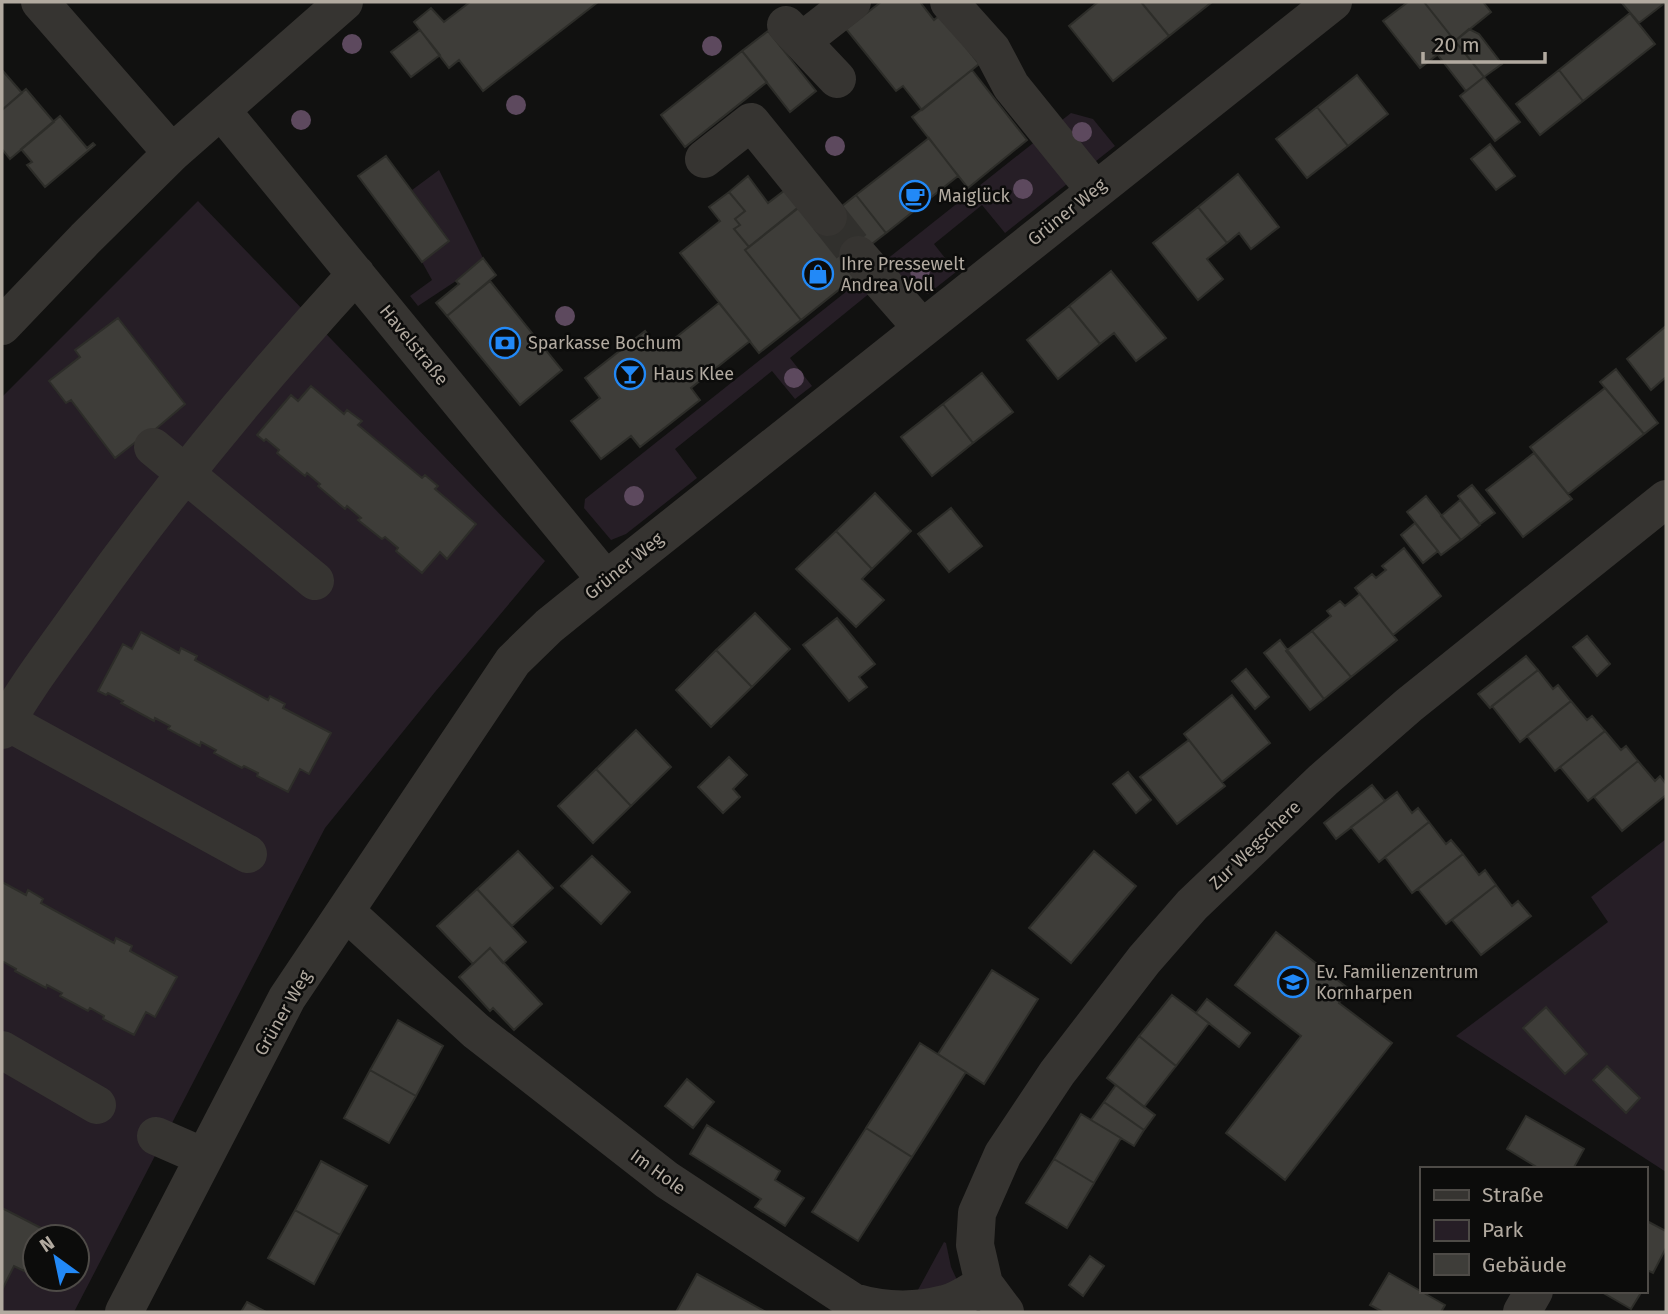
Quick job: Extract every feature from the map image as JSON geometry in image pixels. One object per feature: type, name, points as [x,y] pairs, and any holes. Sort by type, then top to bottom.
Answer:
[{"type":"street","points":[[40,2],[172,153]]},
{"type":"street","points":[[2,327],[85,239],[172,153],[344,2]]},
{"type":"street","points":[[837,79],[794,33],[852,2]]},
{"type":"street","points":[[949,2],[992,50],[1011,86],[1095,190]]},
{"type":"street","name":"Grüner Weg","points":[[124,1312],[287,998],[513,661],[549,626],[606,580],[1333,2]]},
{"type":"street","name":"Havelstraße","points":[[222,110],[296,225],[356,274],[606,580]]},
{"type":"street","points":[[704,159],[751,122],[828,218]]},
{"type":"street","points":[[858,255],[922,328]]},
{"type":"street","points":[[248,854],[3,724],[97,590],[185,473],[286,351],[356,274]]},
{"type":"street","points":[[153,447],[315,581]]},
{"type":"street","name":"Zur Wegschere","points":[[995,1298],[975,1245],[977,1213],[1003,1154],[1057,1073],[1152,951],[1192,905],[1323,780],[1409,705],[1666,499]]},
{"type":"street","name":"Im Hole","points":[[346,912],[476,1031],[667,1180],[853,1301],[877,1310],[995,1298]]},
{"type":"street","points":[[2,1050],[97,1105]]},
{"type":"street","points":[[156,1136],[204,1157]]},
{"type":"street","points":[[1522,1312],[1533,1293]]},
{"type":"green space","points":[[1071,113],[1093,119],[1115,146],[1005,233],[982,205],[934,244],[956,272],[928,294],[900,284],[892,275],[790,358],[812,386],[795,399],[772,371],[675,449],[697,478],[626,534],[611,540],[584,508],[585,499]]},
{"type":"green space","points":[[439,170],[483,258],[456,281],[418,306],[410,296],[432,280],[422,262],[449,241],[412,190]]},
{"type":"green space","points":[[198,201],[545,561],[325,828],[91,1279],[91,1223],[21,1223],[21,1293],[84,1293],[74,1312],[2,1312],[2,397]]},
{"type":"green space","points":[[1666,839],[1666,1172],[1456,1036],[1608,922],[1591,897]]},
{"type":"green space","points":[[944,1242],[957,1280],[913,1299]]},
{"type":"building","points":[[470,2],[598,2],[483,91],[459,60],[449,68],[414,22],[431,8],[444,22]]},
{"type":"building","points":[[881,2],[920,2],[934,20],[940,15],[979,64],[922,110],[903,86],[896,91],[846,29]]},
{"type":"building","points":[[1098,2],[1141,2],[1169,36],[1113,81],[1069,26]]},
{"type":"building","points":[[1141,2],[1212,2],[1169,36]]},
{"type":"building","points":[[1408,2],[1424,2],[1455,41],[1420,68],[1383,21]]},
{"type":"building","points":[[1424,2],[1483,2],[1491,12],[1455,41]]},
{"type":"building","points":[[1621,2],[1666,2],[1639,23]]},
{"type":"building","points":[[1630,13],[1655,44],[1583,101],[1559,70]]},
{"type":"building","points":[[1469,29],[1479,34],[1502,64],[1484,77],[1455,41]]},
{"type":"building","points":[[420,30],[440,55],[411,77],[391,52]]},
{"type":"building","points":[[768,31],[816,91],[790,112],[742,51]]},
{"type":"building","points":[[1455,41],[1484,77],[1466,91],[1437,54]]},
{"type":"building","points":[[742,51],[767,82],[685,147],[661,115]]},
{"type":"building","points":[[2,70],[22,93],[2,110]]},
{"type":"building","points":[[972,70],[1027,140],[968,188],[912,117]]},
{"type":"building","points":[[1559,70],[1583,101],[1540,135],[1516,104]]},
{"type":"building","points":[[1357,75],[1388,114],[1348,146],[1317,107]]},
{"type":"building","points":[[1484,77],[1520,122],[1495,141],[1460,96]]},
{"type":"building","points":[[26,89],[54,122],[10,159],[2,149],[2,110]]},
{"type":"building","points":[[1317,107],[1348,146],[1307,178],[1276,139]]},
{"type":"building","points":[[60,116],[87,148],[93,143],[95,145],[45,187],[27,165],[32,162],[21,149]]},
{"type":"building","points":[[929,138],[958,176],[886,233],[856,195]]},
{"type":"building","points":[[1490,144],[1515,176],[1496,190],[1471,159]]},
{"type":"building","points":[[386,156],[449,241],[422,262],[358,176]]},
{"type":"building","points":[[1238,174],[1279,227],[1251,249],[1239,233],[1227,243],[1198,207]]},
{"type":"building","points":[[748,176],[768,203],[789,187],[802,205],[749,247],[734,229],[740,225],[735,219],[745,211],[729,192]]},
{"type":"building","points":[[729,192],[745,211],[735,219],[740,225],[734,229],[749,247],[745,250],[801,320],[759,353],[680,253],[720,221],[709,207]]},
{"type":"building","points":[[856,195],[886,233],[851,260],[861,272],[801,320],[745,250],[805,202],[822,222]]},
{"type":"building","points":[[1198,207],[1227,243],[1207,259],[1223,279],[1198,300],[1153,243]]},
{"type":"building","points":[[483,258],[496,275],[447,316],[436,303],[459,284],[456,281]]},
{"type":"building","points":[[1111,271],[1166,338],[1136,361],[1114,333],[1100,344],[1069,306]]},
{"type":"building","name":"Sparkasse Bochum","points":[[490,281],[562,370],[520,405],[447,316]]},
{"type":"building","points":[[719,303],[750,341],[691,388],[700,400],[640,447],[631,436],[601,459],[571,421],[600,398],[585,378],[645,331],[660,350]]},
{"type":"building","points":[[1069,306],[1100,344],[1058,379],[1027,340]]},
{"type":"building","points":[[118,318],[185,404],[144,439],[142,437],[115,458],[71,400],[66,403],[49,381],[80,357],[75,350]]},
{"type":"building","points":[[1666,326],[1666,377],[1651,390],[1627,359]]},
{"type":"building","points":[[1616,369],[1658,423],[1644,434],[1600,382]]},
{"type":"building","points":[[982,373],[1013,412],[973,443],[943,404]]},
{"type":"building","points":[[311,386],[344,414],[347,410],[362,421],[358,425],[422,478],[425,475],[438,486],[435,489],[476,524],[447,559],[440,552],[422,573],[396,551],[398,548],[385,537],[382,539],[358,520],[361,518],[347,506],[345,509],[307,473],[305,476],[277,453],[279,450],[257,435],[291,395],[298,401]]},
{"type":"building","points":[[1605,388],[1644,434],[1568,494],[1530,447]]},
{"type":"building","points":[[943,404],[973,443],[932,476],[901,437]]},
{"type":"building","points":[[1534,453],[1572,499],[1523,537],[1486,490]]},
{"type":"building","points":[[1472,485],[1495,513],[1480,524],[1458,496]]},
{"type":"building","points":[[875,493],[911,531],[872,569],[836,531]]},
{"type":"building","points":[[1426,496],[1461,540],[1441,555],[1407,512]]},
{"type":"building","points":[[1460,500],[1480,525],[1461,540],[1441,516]]},
{"type":"building","points":[[951,508],[982,546],[949,572],[918,534]]},
{"type":"building","points":[[1415,523],[1438,551],[1423,563],[1401,535]]},
{"type":"building","points":[[836,531],[872,569],[862,579],[884,600],[856,627],[796,569]]},
{"type":"building","points":[[1404,548],[1441,596],[1393,635],[1355,588],[1372,574],[1376,578],[1386,570],[1382,566]]},
{"type":"building","points":[[1360,594],[1397,640],[1351,677],[1312,631],[1331,616],[1327,611],[1340,601],[1345,606]]},
{"type":"building","points":[[755,613],[790,649],[752,687],[716,650]]},
{"type":"building","points":[[837,618],[875,664],[859,677],[867,687],[849,701],[803,645]]},
{"type":"building","points":[[1312,631],[1351,677],[1324,699],[1286,651]]},
{"type":"building","points":[[141,632],[179,653],[181,648],[197,656],[195,660],[268,700],[270,696],[285,704],[283,708],[331,733],[309,774],[300,769],[288,792],[257,776],[258,773],[214,753],[216,750],[201,742],[200,746],[168,729],[170,726],[155,718],[154,721],[108,693],[106,695],[98,691],[123,644],[132,649]]},
{"type":"building","points":[[1587,636],[1610,664],[1597,676],[1573,647]]},
{"type":"building","points":[[1280,640],[1324,699],[1310,710],[1264,653]]},
{"type":"building","points":[[716,650],[752,687],[711,727],[676,690]]},
{"type":"building","points":[[1526,656],[1538,670],[1490,708],[1478,694]]},
{"type":"building","points":[[1246,669],[1269,697],[1255,709],[1232,681]]},
{"type":"building","points":[[1538,670],[1553,689],[1558,685],[1571,701],[1520,742],[1492,706]]},
{"type":"building","points":[[1232,695],[1270,743],[1222,782],[1184,734]]},
{"type":"building","points":[[1571,701],[1587,720],[1592,716],[1605,731],[1555,771],[1527,736]]},
{"type":"building","points":[[636,730],[671,767],[631,806],[596,769]]},
{"type":"building","points":[[1605,731],[1621,750],[1626,746],[1638,761],[1588,801],[1560,767]]},
{"type":"building","points":[[1189,740],[1225,786],[1177,824],[1140,777]]},
{"type":"building","points":[[729,757],[747,775],[733,789],[740,797],[723,813],[698,787]]},
{"type":"building","points":[[1638,761],[1655,781],[1660,776],[1666,784],[1666,795],[1622,831],[1594,797]]},
{"type":"building","points":[[596,769],[631,806],[593,843],[558,806]]},
{"type":"building","points":[[1128,772],[1151,800],[1136,813],[1113,784]]},
{"type":"building","points":[[1372,785],[1385,801],[1336,839],[1324,823]]},
{"type":"building","points":[[1397,792],[1412,813],[1418,808],[1429,822],[1379,862],[1351,827]]},
{"type":"building","points":[[1429,822],[1446,844],[1451,840],[1463,854],[1412,893],[1385,857]]},
{"type":"building","points":[[518,851],[553,888],[512,926],[477,889]]},
{"type":"building","points":[[1094,851],[1136,886],[1071,963],[1029,928]]},
{"type":"building","points":[[1463,854],[1479,875],[1485,870],[1496,885],[1446,924],[1418,889]]},
{"type":"building","points":[[592,856],[630,892],[601,924],[561,886]]},
{"type":"building","points":[[2,882],[26,895],[28,890],[43,899],[41,903],[114,943],[116,938],[132,946],[130,951],[177,977],[155,1017],[146,1012],[134,1035],[103,1019],[104,1016],[90,1008],[88,1011],[60,996],[62,993],[47,985],[46,988],[15,971],[16,969],[2,961]]},
{"type":"building","points":[[1496,885],[1512,906],[1518,901],[1531,916],[1481,955],[1452,920]]},
{"type":"building","points":[[477,889],[526,942],[503,963],[490,948],[473,964],[437,926]]},
{"type":"building","points":[[1276,932],[1349,989],[1339,1003],[1392,1043],[1285,1180],[1226,1133],[1301,1036],[1235,985]]},
{"type":"building","points":[[490,948],[542,1004],[514,1030],[493,1008],[490,1011],[459,977]]},
{"type":"building","points":[[992,970],[1038,999],[984,1084],[938,1054]]},
{"type":"building","points":[[1172,995],[1209,1023],[1176,1066],[1139,1036]]},
{"type":"building","points":[[1207,999],[1250,1033],[1239,1047],[1196,1013]]},
{"type":"building","points":[[1546,1007],[1587,1054],[1565,1074],[1523,1028]]},
{"type":"building","points":[[398,1020],[443,1046],[416,1096],[370,1070]]},
{"type":"building","points":[[1139,1036],[1176,1066],[1144,1107],[1107,1078]]},
{"type":"building","points":[[920,1043],[966,1072],[912,1157],[866,1128]]},
{"type":"building","points":[[1607,1066],[1640,1098],[1626,1113],[1593,1080]]},
{"type":"building","points":[[370,1070],[416,1096],[389,1143],[344,1118]]},
{"type":"building","points":[[687,1079],[714,1102],[693,1128],[665,1106]]},
{"type":"building","points":[[1116,1085],[1155,1115],[1144,1130],[1104,1102]]},
{"type":"building","points":[[1104,1102],[1144,1130],[1134,1146],[1091,1120]]},
{"type":"building","points":[[1081,1114],[1121,1138],[1094,1183],[1054,1159]]},
{"type":"building","points":[[1526,1116],[1584,1149],[1574,1167],[1537,1167],[1507,1149]]},
{"type":"building","points":[[707,1125],[780,1171],[775,1180],[804,1198],[785,1226],[755,1207],[761,1199],[690,1154]]},
{"type":"building","points":[[866,1128],[912,1157],[858,1241],[812,1212]]},
{"type":"building","points":[[1054,1159],[1094,1183],[1067,1228],[1026,1203]]},
{"type":"building","points":[[321,1161],[367,1186],[340,1235],[295,1210]]},
{"type":"building","points":[[2,1208],[31,1223],[21,1223],[21,1270],[14,1266],[2,1290]]},
{"type":"building","points":[[295,1210],[340,1235],[314,1284],[268,1258]]},
{"type":"building","points":[[1647,1221],[1666,1231],[1666,1248],[1653,1273],[1647,1270]]},
{"type":"building","points":[[1090,1256],[1104,1266],[1083,1296],[1069,1285]]},
{"type":"building","points":[[1389,1273],[1445,1305],[1441,1312],[1383,1312],[1370,1305]]},
{"type":"building","points":[[697,1274],[766,1312],[676,1312]]},
{"type":"building","points":[[1603,1293],[1641,1293],[1631,1309]]},
{"type":"building","points":[[247,1302],[266,1312],[241,1312]]},
{"type":"tunnel","points":[[828,217],[858,255]]},
{"type":"place","name":"Maiglück","points":[[915,196]]},
{"type":"place","name":"Ihre Pressewelt Andrea Voll","points":[[818,274]]},
{"type":"place","name":"Sparkasse Bochum","points":[[505,343]]},
{"type":"place","name":"Haus Klee","points":[[630,374]]},
{"type":"place","name":"Ev. Familienzentrum Kornharpen","points":[[1293,982]]}]
